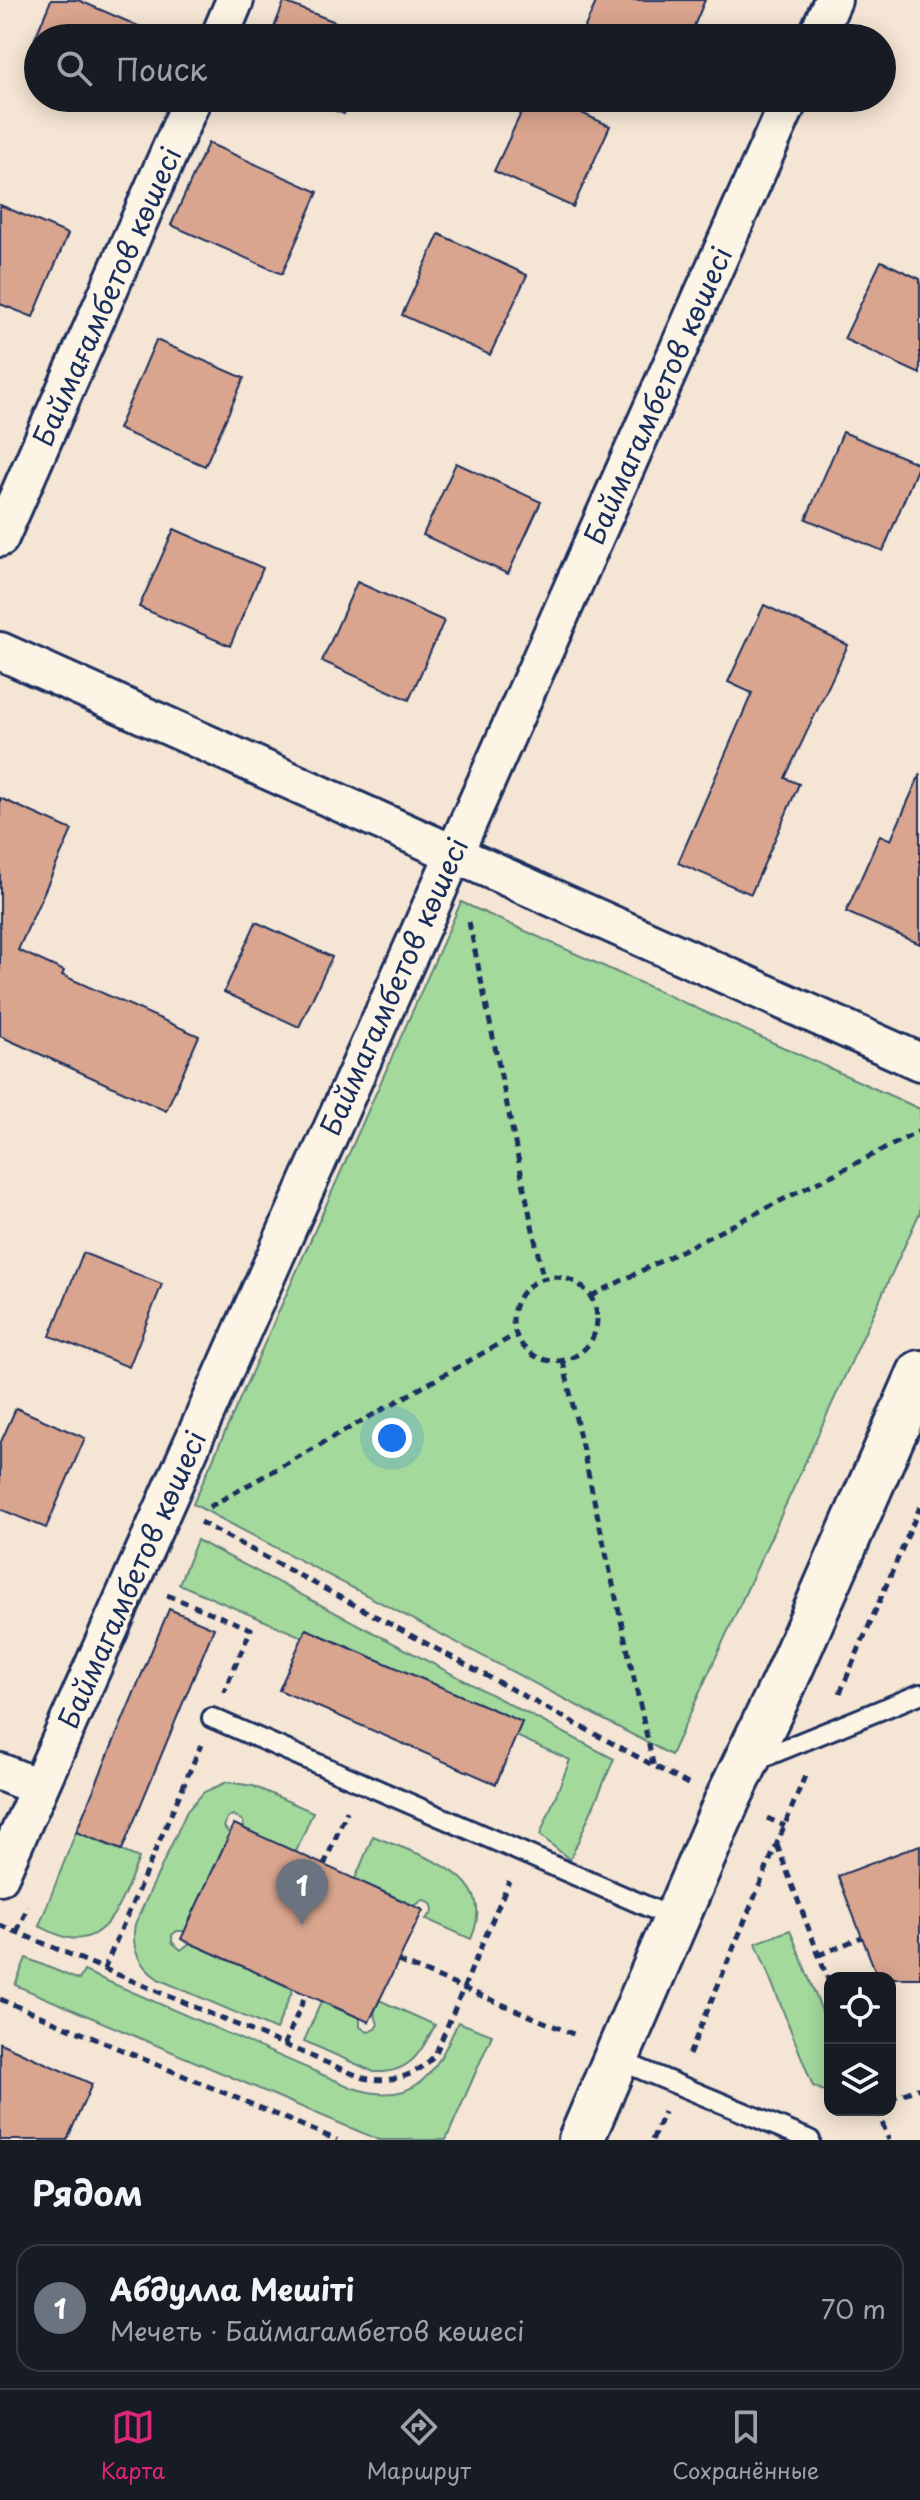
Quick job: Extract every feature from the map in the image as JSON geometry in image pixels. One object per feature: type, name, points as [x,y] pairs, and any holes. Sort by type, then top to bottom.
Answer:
[{"type":"street","points":[[225,24],[235,0]]},
{"type":"street","points":[[822,24],[833,0]]},
{"type":"street","name":"Баймағамбетов көшесі","points":[[0,538],[187,112]]},
{"type":"street","name":"Баймагамбетов көшесі","points":[[0,1876],[784,112]]},
{"type":"street","points":[[0,651],[920,1062]]},
{"type":"street","points":[[581,2140],[736,1783],[784,1683],[920,1373]]},
{"type":"street","points":[[0,1772],[38,1787]]},
{"type":"lane","points":[[736,1783],[823,1733],[920,1694]]},
{"type":"lane","points":[[212,1718],[676,1919]]},
{"type":"lane","points":[[616,2059],[810,2140]]},
{"type":"path","points":[[468,920],[543,1278]]},
{"type":"path","points":[[591,1296],[920,1131]]},
{"type":"path","points":[[557,1276],[582,1286],[591,1296],[598,1322],[586,1348],[563,1361],[548,1361],[523,1348],[512,1322],[514,1307],[530,1284],[557,1276]]},
{"type":"path","points":[[204,1510],[515,1335]]},
{"type":"path","points":[[563,1361],[654,1768]]},
{"type":"path","points":[[652,2140],[920,1507]]},
{"type":"path","points":[[191,1517],[654,1768],[736,1783]]},
{"type":"path","points":[[104,1969],[251,1629],[160,1592]]},
{"type":"path","points":[[324,1865],[360,1782]]},
{"type":"path","points":[[777,1844],[825,1972]]},
{"type":"path","points":[[0,1925],[363,2078],[397,2080],[413,2074],[435,2055],[522,1851]]},
{"type":"path","points":[[819,1955],[862,1937]]},
{"type":"path","points":[[398,1961],[579,2037]]},
{"type":"path","points":[[284,2045],[306,1994]]},
{"type":"path","points":[[0,1999],[337,2140]]},
{"type":"path","points":[[896,2097],[920,2088]]},
{"type":"path","points":[[879,2116],[889,2140]]},
{"type":"green space","points":[[461,902],[920,1109],[920,1212],[671,1755],[193,1504]]},
{"type":"green space","points":[[197,1540],[614,1759],[570,1860],[540,1835],[570,1760],[516,1736],[522,1722],[306,1629],[302,1637],[179,1584]]},
{"type":"green space","points":[[227,1782],[253,1786],[313,1812],[296,1852],[244,1829],[243,1821],[233,1815],[227,1818],[224,1827],[230,1834],[185,1931],[172,1935],[172,1942],[181,1950],[190,1943],[293,1989],[276,2030],[158,1979],[145,1968],[135,1948],[135,1924],[187,1811],[204,1792]]},
{"type":"green space","points":[[76,1832],[139,1858],[107,1924],[84,1938],[69,1938],[39,1926]]},
{"type":"green space","points":[[373,1836],[432,1860],[465,1883],[475,1898],[477,1916],[471,1939],[426,1919],[433,1912],[429,1902],[422,1900],[415,1906],[355,1879]]},
{"type":"green space","points":[[790,1930],[824,2017],[824,2091],[813,2086],[756,1943]]},
{"type":"green space","points":[[26,1958],[79,1980],[84,1971],[353,2088],[375,2093],[408,2090],[420,2082],[441,2057],[458,2022],[492,2035],[446,2140],[379,2140],[15,1985]]},
{"type":"green space","points":[[379,2000],[435,2025],[419,2053],[405,2065],[386,2072],[374,2072],[304,2041],[321,2002],[360,2018],[360,2027],[368,2032],[378,2024],[374,2013]]},
{"type":"building","points":[[51,0],[78,0],[134,24],[41,24]]},
{"type":"building","points":[[597,0],[705,0],[695,24],[586,24]]},
{"type":"building","points":[[284,2],[341,24],[275,24]]},
{"type":"building","points":[[521,112],[580,112],[610,126],[573,207],[494,171]]},
{"type":"building","points":[[208,143],[318,192],[282,274],[171,225]]},
{"type":"building","points":[[0,205],[68,234],[33,317],[0,304]]},
{"type":"building","points":[[439,234],[527,275],[490,355],[402,315]]},
{"type":"building","points":[[881,261],[920,279],[920,374],[844,339]]},
{"type":"building","points":[[156,340],[244,378],[205,466],[118,429]]},
{"type":"building","points":[[843,432],[919,464],[883,551],[806,519]]},
{"type":"building","points":[[456,463],[541,502],[508,574],[423,535]]},
{"type":"building","points":[[174,529],[263,568],[230,646],[139,607]]},
{"type":"building","points":[[357,582],[444,621],[409,700],[322,661]]},
{"type":"building","points":[[764,605],[848,645],[785,778],[799,784],[751,894],[678,863],[752,693],[728,682]]},
{"type":"building","points":[[920,774],[920,944],[846,912],[880,835],[891,840]]},
{"type":"building","points":[[0,798],[72,830],[18,950],[64,971],[62,975],[199,1036],[166,1111],[0,1036]]},
{"type":"building","points":[[256,922],[332,957],[299,1027],[224,992]]},
{"type":"building","points":[[83,1253],[162,1284],[129,1367],[50,1336]]},
{"type":"building","points":[[16,1408],[85,1438],[46,1528],[0,1509],[0,1444]]},
{"type":"building","points":[[169,1609],[214,1628],[122,1850],[76,1832]]},
{"type":"building","points":[[306,1629],[522,1722],[496,1784],[279,1690]]},
{"type":"building","points":[[234,1824],[423,1910],[369,2022],[181,1939]]},
{"type":"building","points":[[920,1845],[920,1978],[896,1978],[896,1972],[876,1972],[838,1876]]},
{"type":"building","points":[[0,2043],[92,2084],[67,2140],[0,2140]]},
{"type":"place","name":"Абдулла Мешіті","points":[[302,1925]]}]
